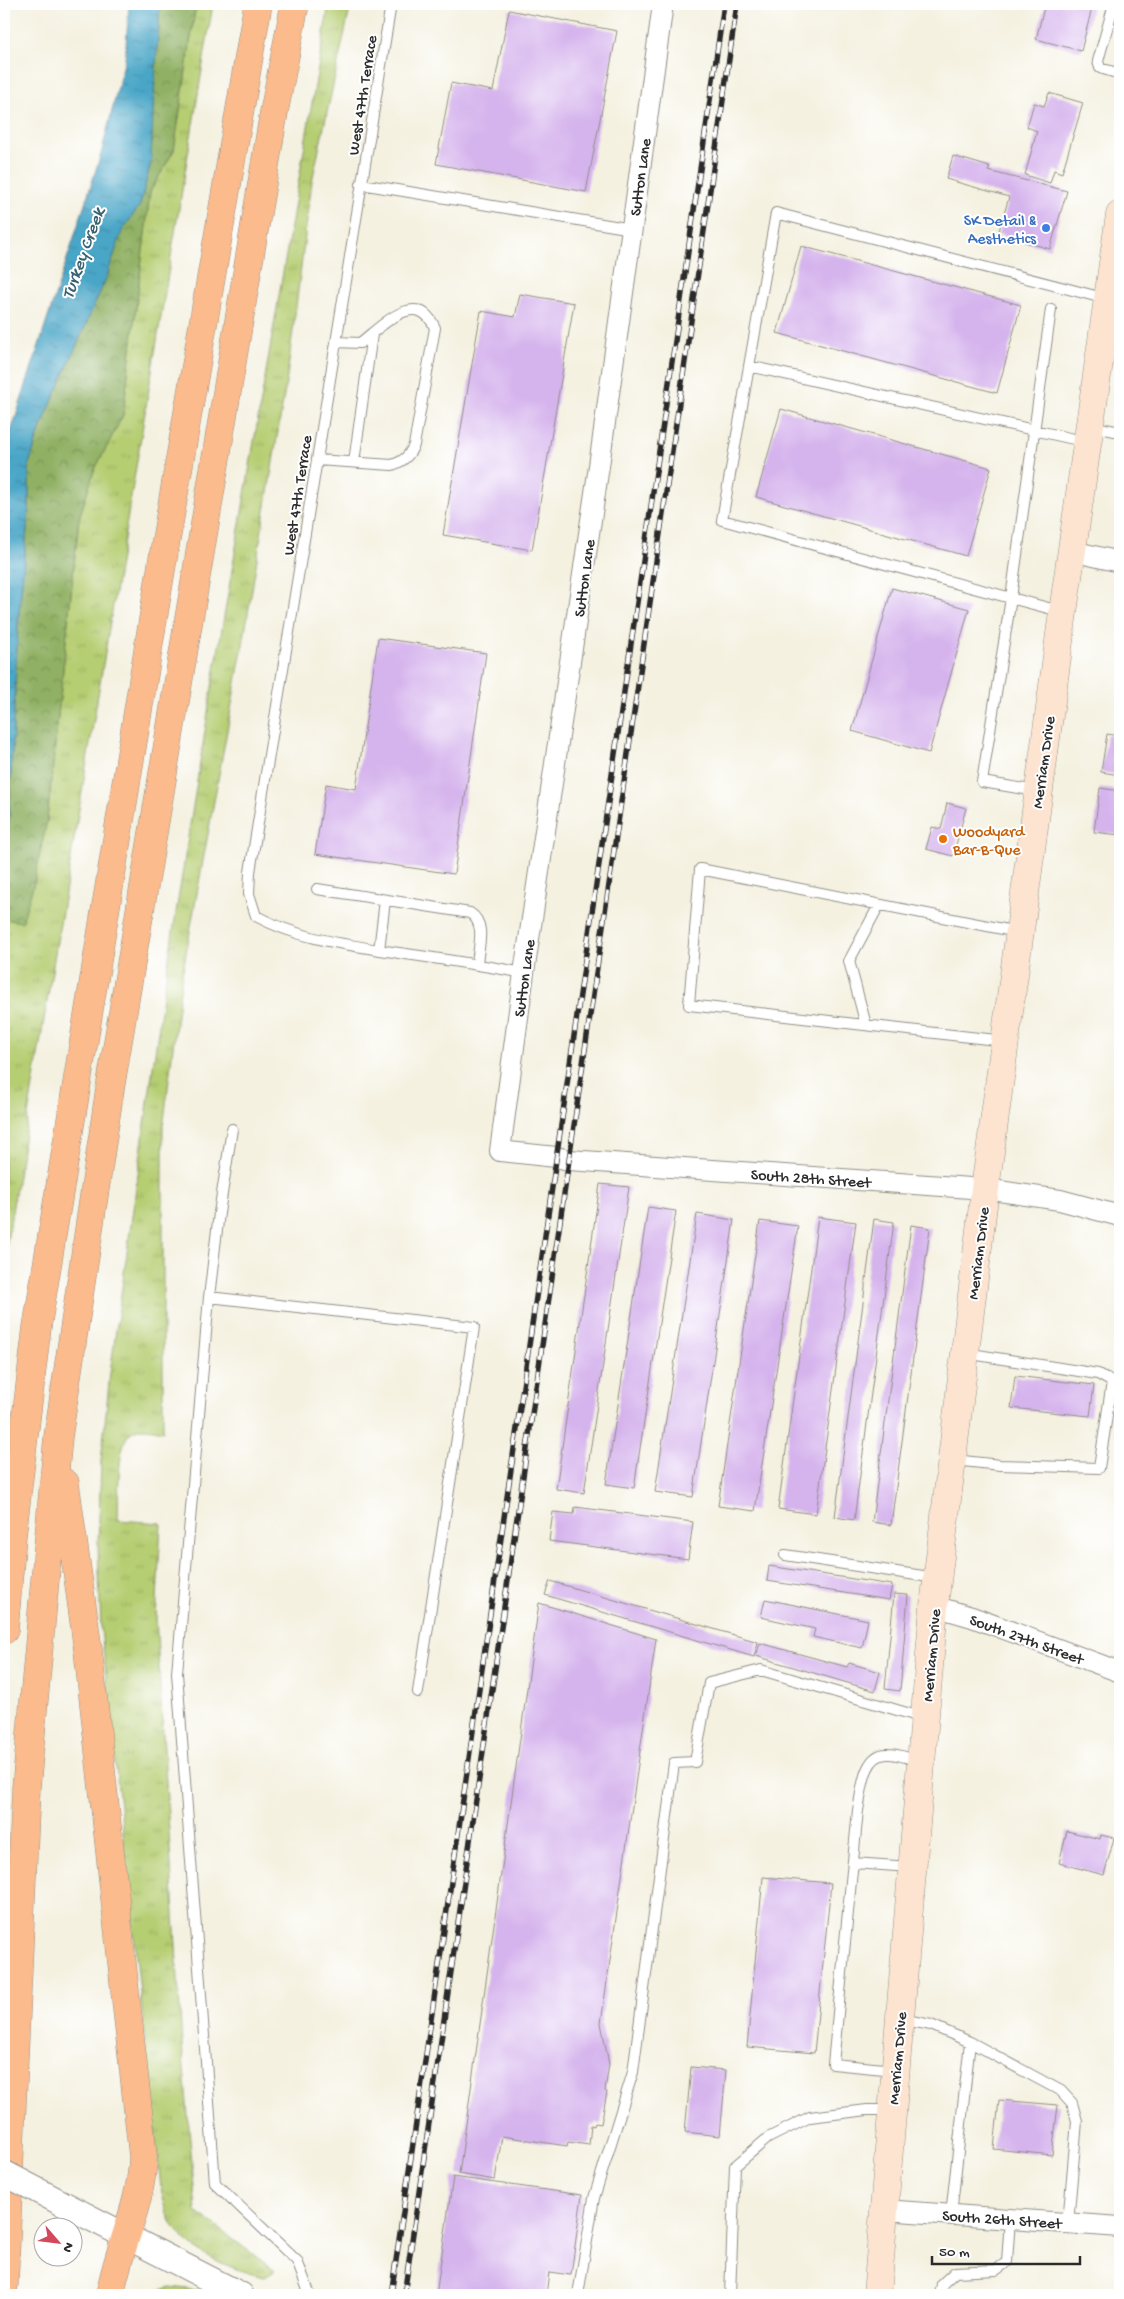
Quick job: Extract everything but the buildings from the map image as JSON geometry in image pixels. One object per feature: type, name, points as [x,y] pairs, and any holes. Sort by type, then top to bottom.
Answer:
[{"type":"highway","points":[[4,1630],[12,1536],[37,1327],[164,546],[258,4]]},
{"type":"highway","points":[[4,2285],[26,1788],[58,1438],[109,1095],[269,141],[295,4]]},
{"type":"highway","points":[[4,1464],[37,1327]]},
{"type":"highway","points":[[58,1438],[88,1650],[143,2157],[142,2179],[115,2266],[110,2295]]},
{"type":"main road","name":"Merriam Drive","points":[[877,2295],[937,1578],[984,1189],[1088,434],[1120,224]]},
{"type":"street","name":"Sutton Lane","points":[[500,1152],[524,973],[599,466],[663,4]]},
{"type":"street","points":[[1072,551],[1120,562]]},
{"type":"street","name":"South 28th Street","points":[[500,1152],[569,1160],[984,1189],[1060,1200],[1120,1216]]},
{"type":"street","name":"South 27th Street","points":[[934,1606],[972,1617],[1120,1672]]},
{"type":"street","points":[[4,2172],[124,2236],[241,2295]]},
{"type":"street","name":"South 26th Street","points":[[884,2210],[1120,2227]]},
{"type":"lane","name":"West 47th Terrace","points":[[379,950],[326,942],[270,923],[256,916],[249,894],[250,872],[390,4]]},
{"type":"lane","points":[[1114,4],[1098,61],[1100,68],[1120,74]]},
{"type":"lane","points":[[361,184],[632,229]]},
{"type":"lane","points":[[1063,612],[722,520],[776,214],[1108,299]]},
{"type":"lane","points":[[1038,791],[982,782],[1011,598],[1051,309]]},
{"type":"lane","points":[[317,460],[392,465],[409,456],[414,445],[435,328],[431,318],[421,311],[408,310],[394,316],[360,343],[336,342]]},
{"type":"lane","points":[[354,462],[372,334]]},
{"type":"lane","points":[[749,366],[1034,430],[1088,434],[1120,432]]},
{"type":"lane","points":[[1005,1041],[689,1005],[700,869],[1019,932]]},
{"type":"lane","points":[[317,889],[470,913],[476,917],[480,924],[476,964]]},
{"type":"lane","points":[[385,900],[379,950],[524,973]]},
{"type":"lane","points":[[866,1025],[849,962],[879,905]]},
{"type":"lane","points":[[232,1129],[209,1297],[177,1673],[214,2183],[297,2261],[310,2295]]},
{"type":"lane","points":[[209,1297],[474,1327],[418,1692]]},
{"type":"lane","points":[[951,1460],[1000,1465],[1099,1468],[1112,1382],[1098,1374],[964,1353]]},
{"type":"lane","points":[[785,1556],[937,1578]]},
{"type":"lane","points":[[578,2295],[594,2198],[632,2072],[674,1763],[695,1762],[709,1683],[761,1670],[924,1718]]},
{"type":"lane","points":[[896,2071],[833,2064],[858,1810],[865,1772],[871,1763],[880,1756],[889,1754],[921,1761]]},
{"type":"lane","points":[[853,1862],[912,1867]]},
{"type":"lane","points":[[900,2019],[931,2025],[970,2042],[1061,2092],[1072,2103],[1077,2121],[1068,2223]]},
{"type":"lane","points":[[951,2215],[970,2042]]},
{"type":"lane","points":[[730,2295],[735,2166],[768,2138],[810,2117],[866,2110],[892,2110]]},
{"type":"lane","points":[[940,2295],[942,2284],[955,2272],[996,2270],[1007,2262],[1010,2219]]},
{"type":"green space","points":[[160,4],[196,4],[174,150],[150,192],[123,415],[94,471],[79,518],[47,820],[34,883],[22,922],[4,919],[18,625],[29,508],[29,464],[41,427],[107,276],[122,231],[140,205],[151,162]]},
{"type":"green space","points":[[196,4],[213,4],[4,1260],[4,919],[22,921],[47,820],[79,518],[94,471],[123,415],[150,192],[174,150]]},
{"type":"green space","points":[[329,4],[351,4],[312,181],[287,377],[243,644],[182,975],[163,1128],[163,1431],[142,1428],[130,1433],[126,1440],[120,1461],[118,1520],[161,1523],[156,1619],[182,2044],[196,2211],[275,2271],[265,2277],[228,2266],[192,2246],[182,2237],[172,2223],[162,2193],[101,1629],[98,1546],[101,1462],[110,1373],[165,982],[212,687]]},
{"type":"green space","points":[[170,2287],[204,2291],[212,2295],[147,2295]]},
{"type":"water","name":"Turkey Creek","points":[[129,4],[160,4],[151,162],[140,205],[122,231],[107,276],[41,427],[29,464],[29,508],[18,625],[4,917],[4,453],[101,154],[125,59]]},
{"type":"railway","points":[[391,2295],[724,4]]},
{"type":"railway","points":[[404,2295],[737,4]]},
{"type":"place","name":"SK Detail & Aesthetics","points":[[1046,228]]},
{"type":"place","name":"Woodyard Bar-B-Que","points":[[943,839]]}]
